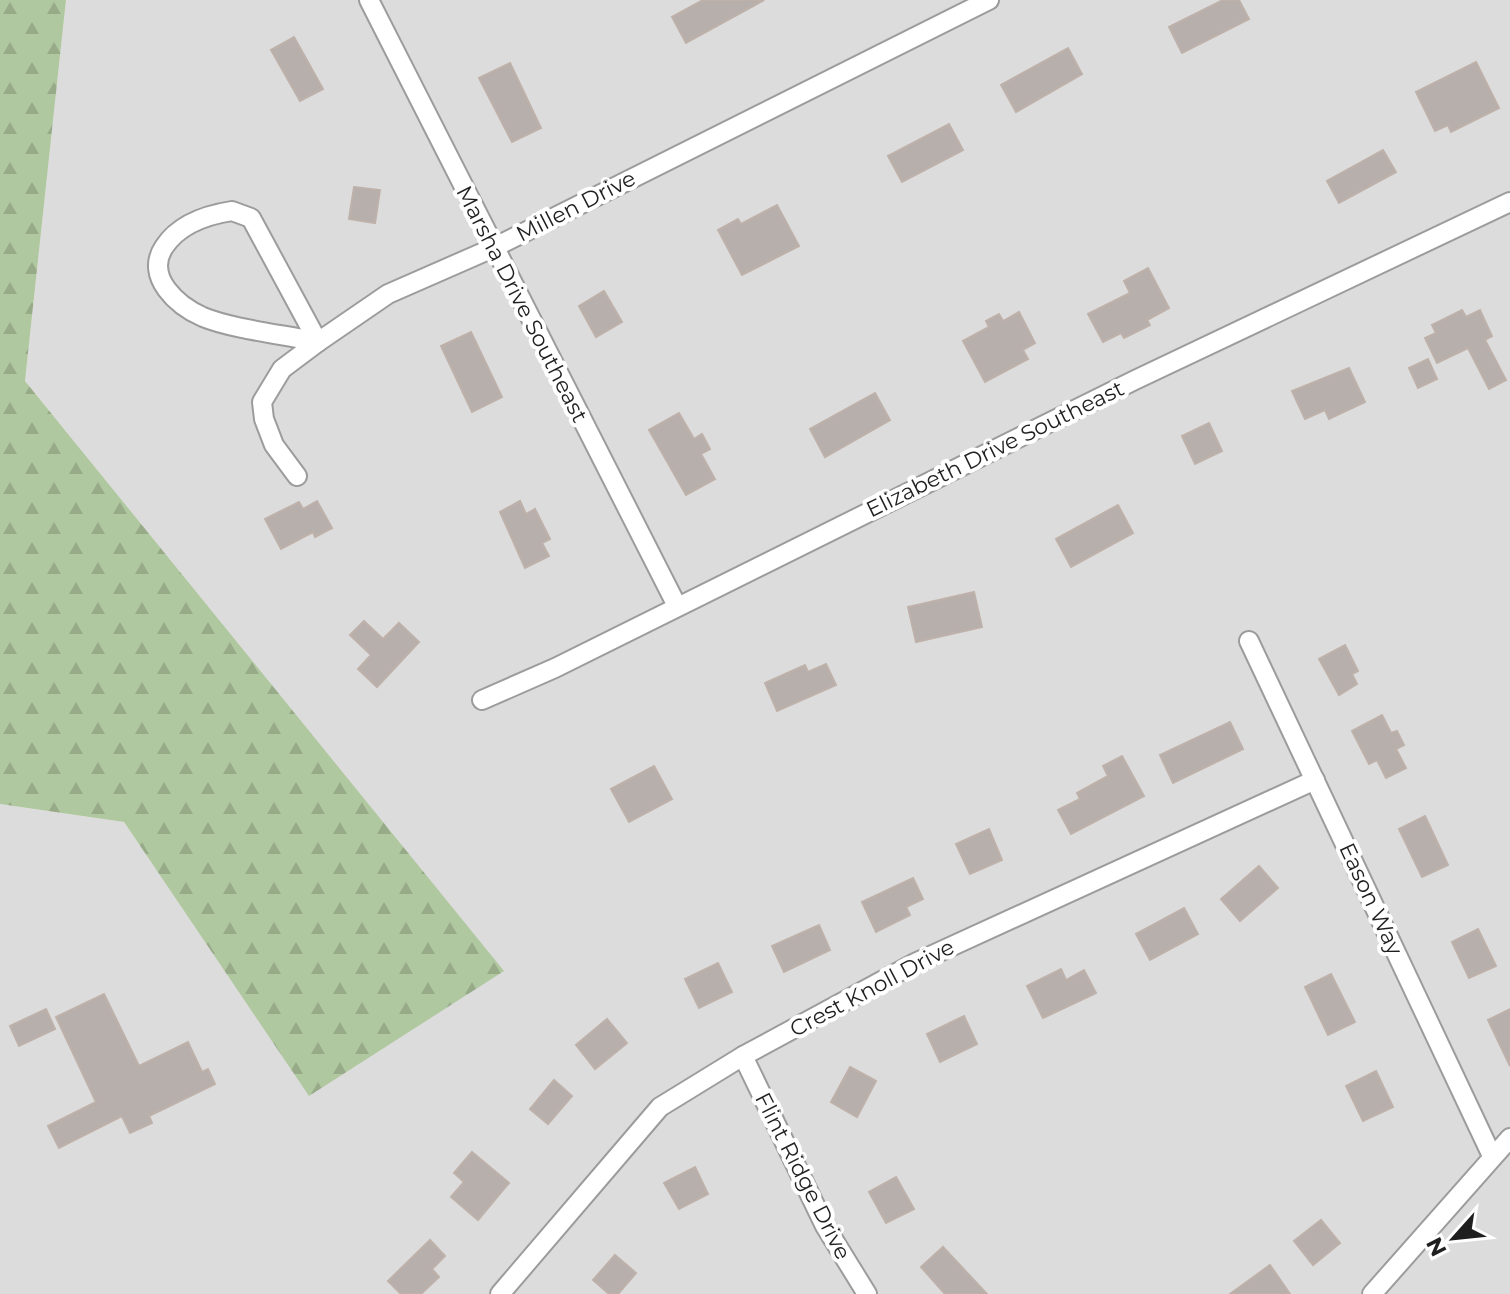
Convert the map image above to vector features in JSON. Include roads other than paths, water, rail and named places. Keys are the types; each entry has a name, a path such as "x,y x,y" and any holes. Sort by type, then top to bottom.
{"street":[{"name":"Marsha Drive Southeast","path":"369,0 677,606"},
{"name":"Millen Drive","path":"297,476 274,445 264,419 262,402 282,369 318,342 388,294 493,248 989,0"},
{"name":"Elizabeth Drive Southeast","path":"482,700 555,668 1135,380 1510,202"},
{"path":"232,211 251,218 318,342 204,317 169,295 159,274 159,254 171,237 211,214 232,211"},
{"name":"Eason Way","path":"1249,641 1492,1156"},
{"name":"Crest Knoll Drive","path":"500,1294 660,1107 743,1056 915,963 1315,780"},
{"name":"Flint Ridge Drive","path":"743,1056 825,1226 867,1294"},
{"path":"1372,1294 1510,1138"}]}
